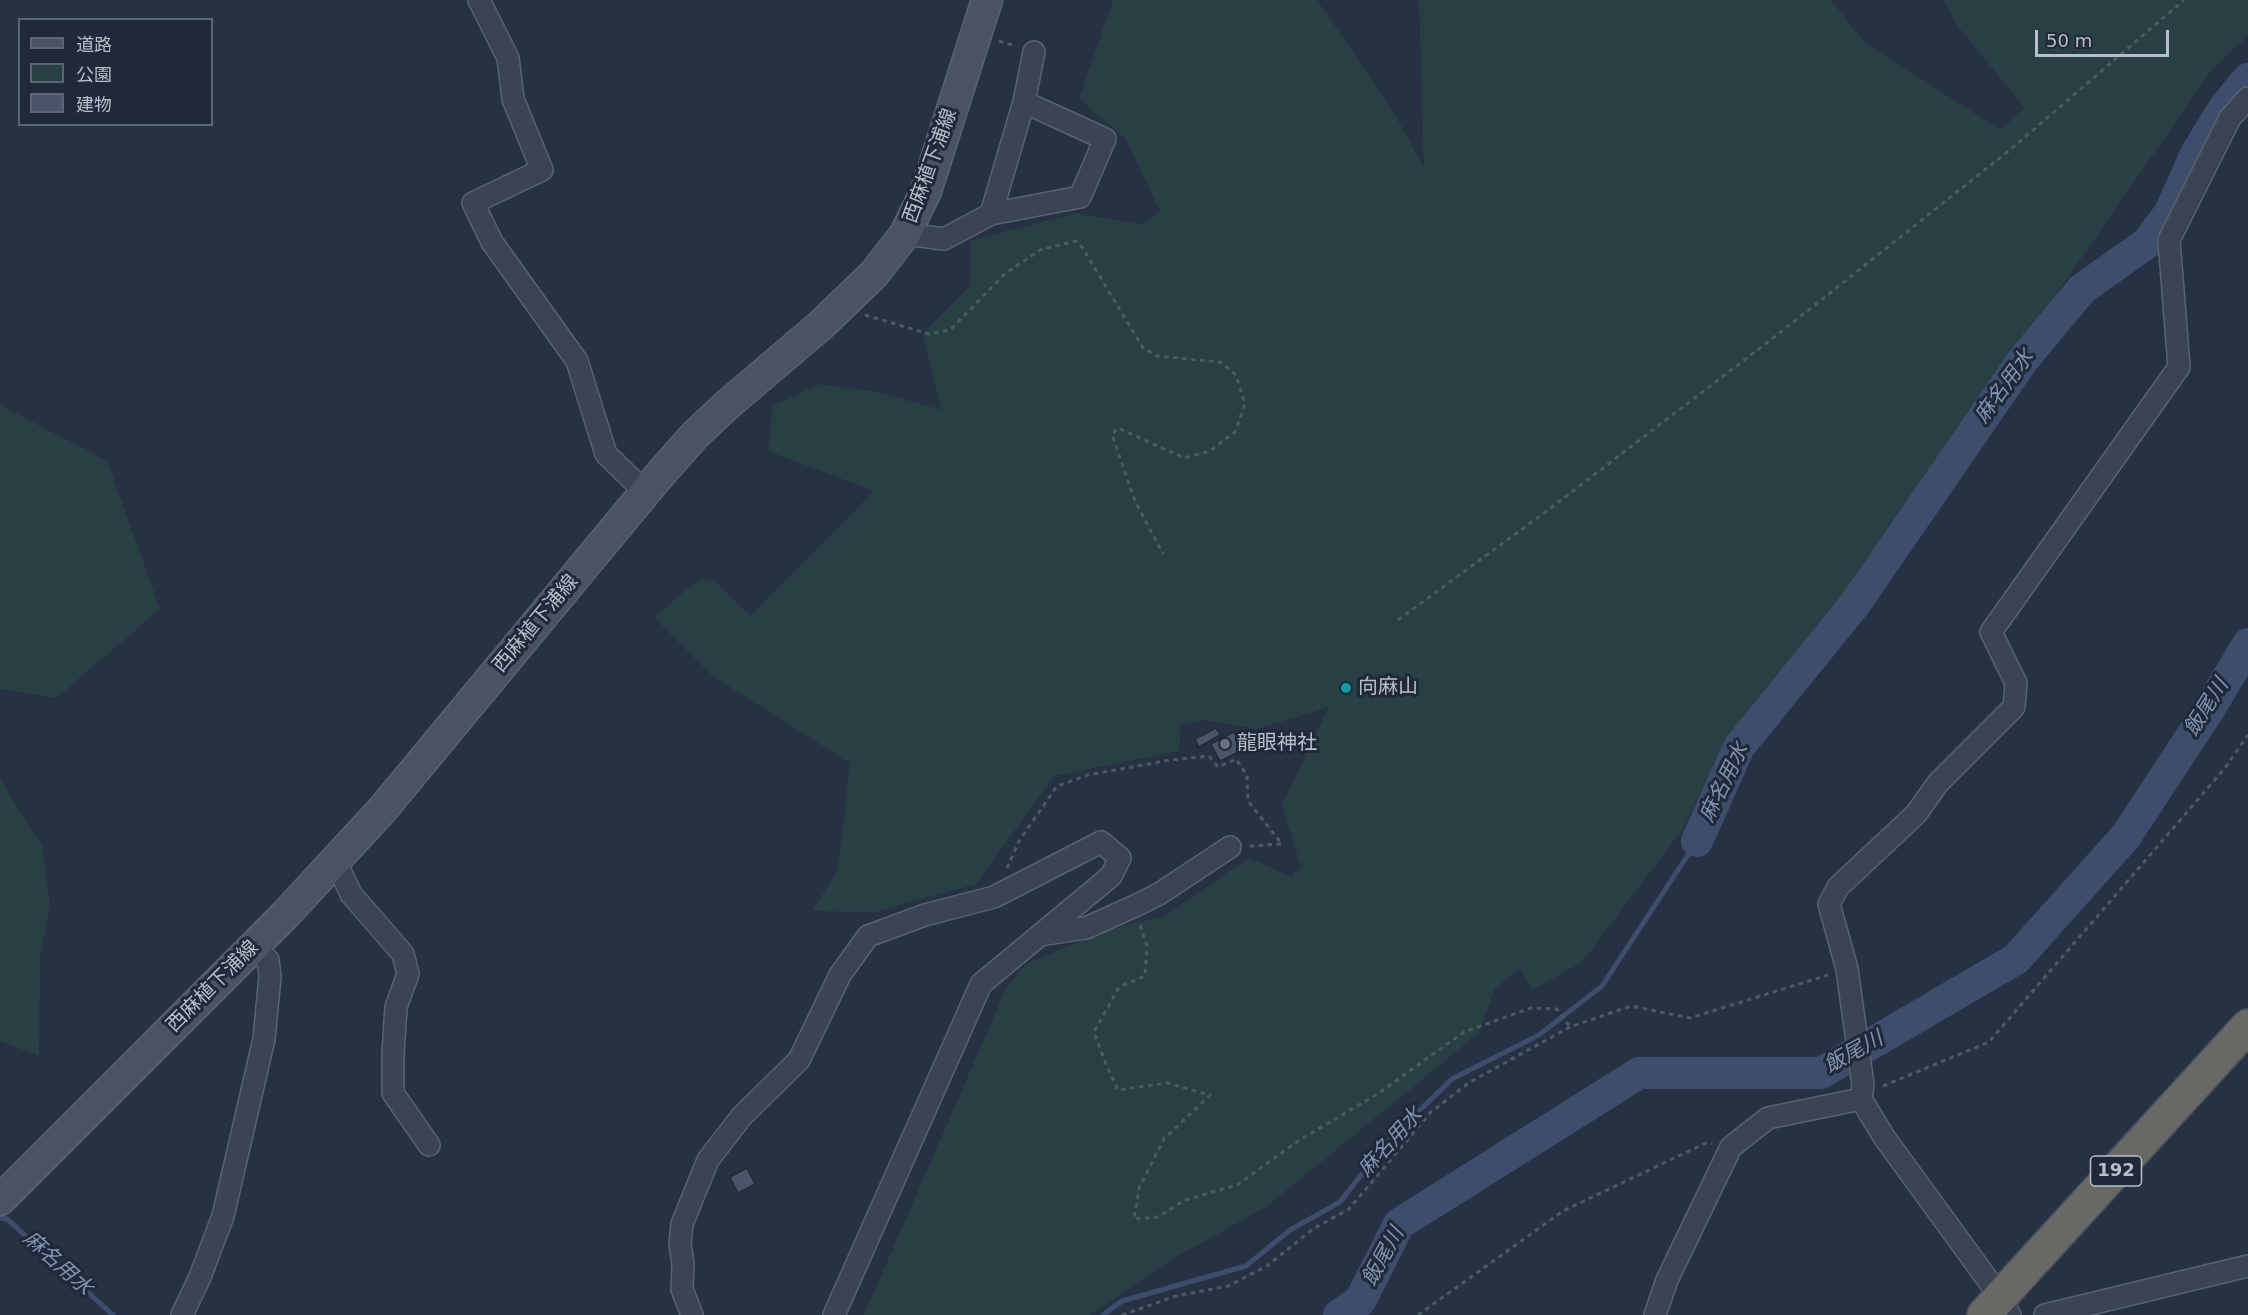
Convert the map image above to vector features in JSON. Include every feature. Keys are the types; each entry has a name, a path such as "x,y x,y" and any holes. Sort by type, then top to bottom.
{"highway":[{"name":"192","path":"1999,1309 2248,1026"}],"main road":[{"name":"西麻植下浦線","path":"0,1200 252,948 382,810 645,492 695,435 839,308 874,274 905,234 926,190 987,0"}],"street":[{"path":"479,0 508,58 513,99 542,170 473,203 492,242 577,361 606,454 645,492"},
{"path":"991,214 1024,102 1034,52"},
{"path":"1999,1309 1884,1137 1862,1092 1848,974 1829,904 1838,887 1916,814 1938,783 2014,707 2016,683 1991,632 2179,367 2169,240 2230,118 2248,98"},
{"path":"905,234 944,239 991,214 1080,197 1105,139 1024,102"},
{"path":"692,1315 682,1289 683,1264 680,1244 682,1224 691,1205 695,1187 708,1160 742,1116 799,1060 840,975 868,936 925,915 994,897 1101,842 1120,858 1111,876 981,984 834,1315"},
{"path":"1038,936 1086,928 1135,906 1159,894 1230,847"},
{"path":"335,860 351,894 403,954 408,974 396,1007 393,1093 429,1145"},
{"path":"182,1315 200,1277 223,1216 264,1039 270,976 268,960 252,948"},
{"path":"1655,1315 1667,1280 1731,1147 1768,1118 1862,1092"},
{"path":"2045,1315 2248,1266"}],"path":[{"path":"1398,620 1548,510 1777,335 2011,149 2184,0"},
{"path":"972,47 999,41 1034,52"},
{"path":"839,308 929,334 950,330 1006,273 1040,250 1076,241 1082,247 1143,348 1157,356 1220,362 1236,375 1245,404 1235,432 1210,451 1184,458 1118,428 1112,435 1135,501 1163,554"},
{"path":"1862,1092 1989,1042 2226,768 2248,735"},
{"path":"994,897 1019,841 1058,786 1088,775 1170,760 1209,756 1218,767 1236,759 1247,775 1248,801 1282,844 1230,847"},
{"path":"1135,906 1147,946 1145,976 1119,987 1094,1032 1107,1067 1118,1090 1167,1083 1210,1095 1164,1139 1139,1188 1134,1219 1158,1217 1185,1200 1237,1185 1298,1141 1379,1093 1464,1032 1531,1008 1557,1009 1570,1027"},
{"path":"1122,1315 1176,1296 1228,1286 1267,1266 1312,1229 1349,1209 1431,1112 1470,1083 1570,1027 1631,1006 1690,1018 1848,974"},
{"path":"1418,1315 1563,1211 1706,1143 1731,1147"}],"green space":[{"path":"1113,0 1317,0 1393,111 1424,168 1419,0 1831,0 1864,42 2000,130 2025,108 1960,29 1943,0 2248,0 2248,36 2213,68 1860,577 1722,750 1682,830 1582,962 1532,990 1520,968 1495,988 1479,1033 1266,1207 1172,1259 1090,1315 864,1315 1006,989 1026,964 1111,929 1165,916 1249,858 1291,877 1301,867 1282,805 1329,707 1256,729 1204,720 1181,725 1179,751 1054,776 976,884 875,912 812,911 838,870 850,763 713,676 654,617 701,578 714,581 751,616 874,491 768,451 773,406 820,384 883,393 941,410 923,334 970,285 970,241 1077,213 1142,225 1160,211 1125,138 1079,99"},
{"path":"0,405 107,461 160,609 56,698 0,689"},
{"path":"0,779 43,848 50,907 40,958 39,1056 0,1041"}],"building":[{"path":"1216,728 1220,735 1199,747 1195,739"},
{"path":"1234,732 1243,750 1220,761 1211,744"},
{"path":"747,1168 755,1184 738,1193 730,1177"}],"waterway":[{"name":"麻名用水","path":"1697,841 1739,747 1855,604 2023,360 2082,289 2147,243 2169,214 2197,152 2224,108 2248,79"},
{"name":"飯尾川","path":"1339,1315 1360,1301 1399,1224 1639,1073 1821,1073 2016,959 2126,836 2208,711 2248,644"},
{"name":"麻名用水","path":"1103,1315 1122,1301 1246,1266 1290,1230 1340,1202 1386,1143 1452,1079 1539,1035 1602,986 1697,841"},
{"name":"麻名用水","path":"0,1218 7,1219 113,1315"}],"place":[{"name":"向麻山","path":"1346,688"},
{"name":"龍眼神社","path":"1225,744"}]}
